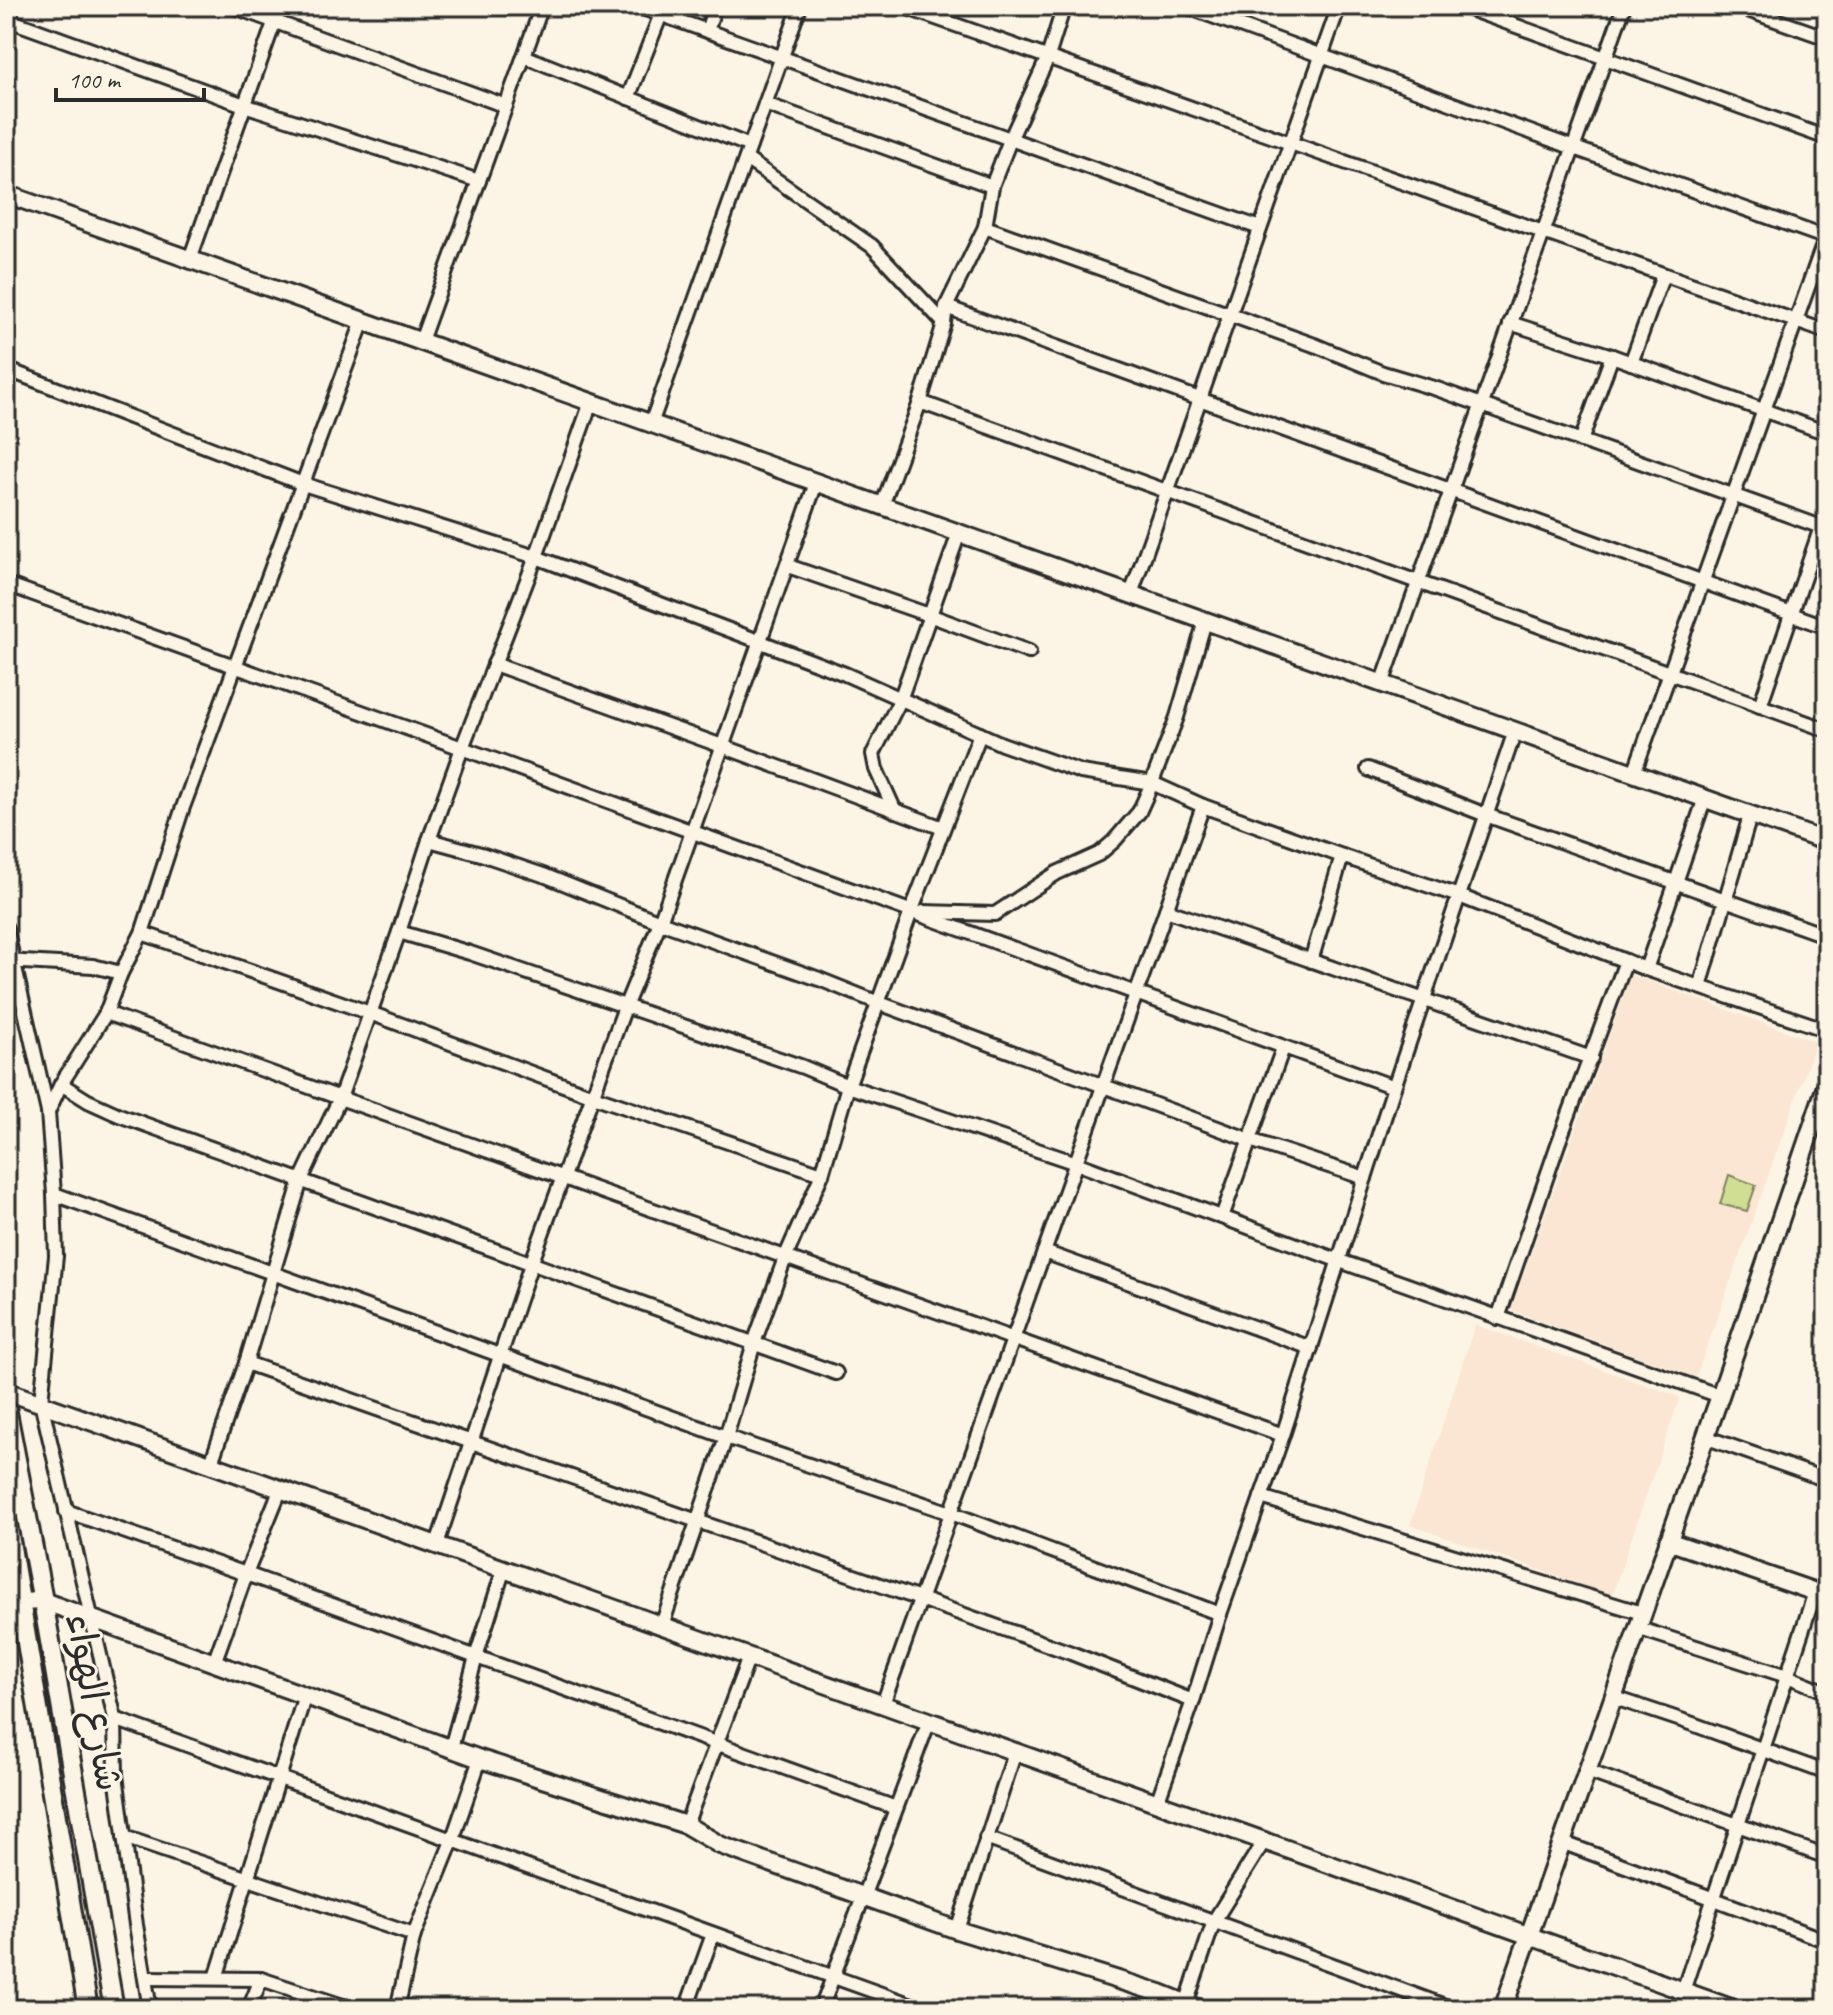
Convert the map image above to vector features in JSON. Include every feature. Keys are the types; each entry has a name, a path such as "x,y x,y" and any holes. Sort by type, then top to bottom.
{"main road":[{"name":"شارع الهواء","path":"6,1407 114,2009"},
{"name":"شارع الهواء","path":"6,1517 88,2009"}],"street":[{"path":"232,6 506,106"},
{"path":"190,259 280,6"},
{"path":"421,341 542,6"},
{"path":"637,6 1260,228"},
{"path":"707,31 715,6"},
{"path":"651,424 800,6"},
{"path":"902,6 1827,332"},
{"path":"882,506 920,402 946,307 985,227 992,186 1048,57 1064,6"},
{"path":"1185,6 1574,148 1827,236 1634,773"},
{"path":"1131,594 1339,6"},
{"path":"1461,6 1827,138"},
{"path":"1382,684 1624,6"},
{"path":"1736,6 1827,38"},
{"path":"628,98 661,14"},
{"path":"6,19 244,105 479,181"},
{"path":"524,56 628,98 748,153 872,246 944,323"},
{"path":"765,104 992,186"},
{"path":"6,194 1827,842"},
{"path":"985,227 1317,346 1383,373 1824,528 1760,706"},
{"path":"1631,363 1663,275"},
{"path":"946,307 1827,627"},
{"path":"48,1112 61,1084 106,1013 121,973 142,933 182,810 363,321"},
{"path":"1510,323 1827,433"},
{"path":"1581,441 1612,356"},
{"path":"6,369 303,484 536,557 845,674 1002,744 1081,772 1152,783 1203,806 1459,896 1646,969 1827,1030"},
{"path":"211,1463 246,1363 301,1180 340,1098 462,748 536,557 591,402"},
{"path":"920,402 1827,730"},
{"path":"437,1544 531,1264 625,1007 693,833 816,483"},
{"path":"895,811 876,769 873,754 900,700 959,533"},
{"path":"788,566 1029,652"},
{"path":"6,584 1394,1087"},
{"path":"911,912 995,914 1057,873 1099,854 1114,841 1139,812 1152,783 1177,717 1205,621"},
{"path":"494,664 943,828"},
{"path":"1157,1803 1283,1435 1394,1087 1515,731"},
{"path":"662,1625 726,1437 754,1343 785,1258 822,1174 848,1086 980,734"},
{"path":"1368,769 1486,815 1827,936"},
{"path":"1646,969 1705,798"},
{"path":"883,1704 1203,806"},
{"path":"1700,987 1750,816"},
{"path":"429,840 546,876 660,922 1103,1086 1365,1178"},
{"path":"1311,961 1342,856"},
{"path":"1166,910 1591,1058"},
{"path":"6,928 9,961 48,1112 56,1256 41,1402 115,1719 116,1775 150,2009"},
{"path":"399,932 470,953 803,1067 848,1086 1076,1163 1720,1396"},
{"path":"142,933 593,1096 822,1174"},
{"path":"9,961 93,966 121,973"},
{"path":"1498,1318 1626,961"},
{"path":"106,1013 1283,1435"},
{"path":"1222,1217 1283,1048"},
{"path":"1503,2009 1827,1083"},
{"path":"61,1084 119,1115 836,1373"},
{"path":"54,1194 726,1437 951,1513 1220,1614"},
{"path":"1044,1252 1311,1348"},
{"path":"246,1363 920,1599 1193,1701"},
{"path":"6,1391 1734,2009"},
{"path":"1705,1437 1827,1480"},
{"path":"214,1663 281,1488"},
{"path":"1261,1497 1640,1620 1827,1692"},
{"path":"66,1511 896,1808"},
{"path":"1668,1541 1823,1590 1787,1676 1683,1991"},
{"path":"451,1748 504,1568"},
{"path":"20,1602 43,1601 480,1759 686,1825 720,1845 863,1897 1193,2006 1214,1921 1264,1841"},
{"path":"686,1825 749,1657"},
{"path":"216,1978 305,1695"},
{"path":"1612,1697 1827,1773"},
{"path":"115,1719 923,2009"},
{"path":"821,2009 929,1721"},
{"path":"957,1930 1015,1752"},
{"path":"397,2009 414,1935 452,1841 480,1759"},
{"path":"1587,1771 1827,1857"},
{"path":"124,1837 414,1935"},
{"path":"986,1838 1453,2009"},
{"path":"1561,1842 1827,1941"},
{"path":"686,2009 713,1934"},
{"path":"145,1978 261,1979 352,2009"},
{"path":"249,2009 261,1979"}],"shaded area":[{"path":"1631,975 1816,1042 1696,1377 1511,1310"},
{"path":"1475,1325 1680,1397 1612,1595 1410,1525"}],"green space":[{"path":"1729,1175 1756,1185 1747,1211 1720,1204"}]}
